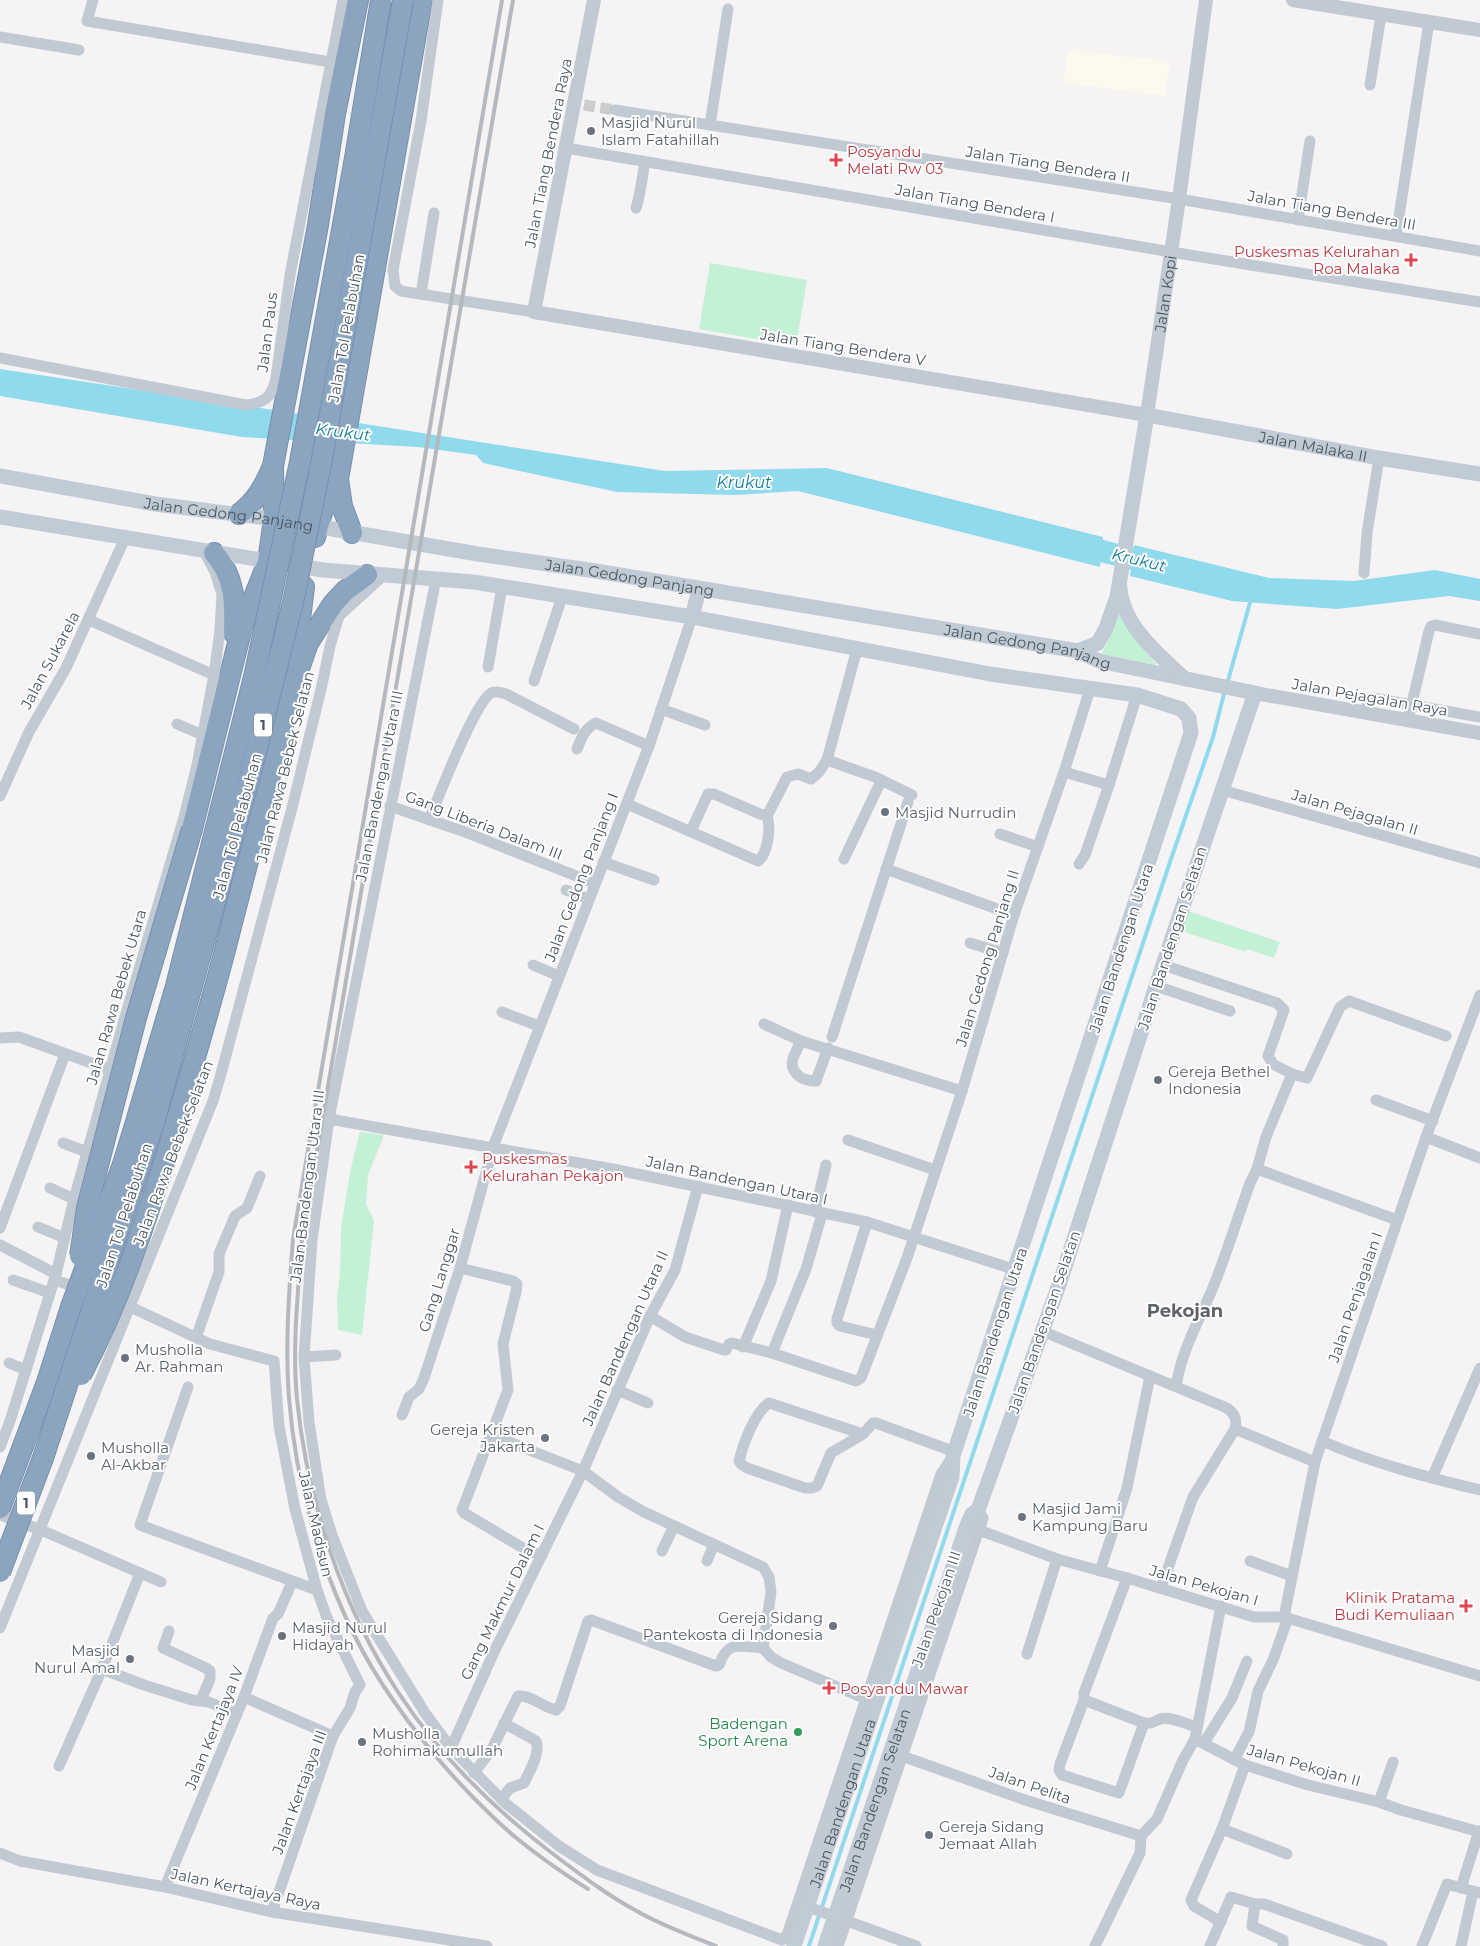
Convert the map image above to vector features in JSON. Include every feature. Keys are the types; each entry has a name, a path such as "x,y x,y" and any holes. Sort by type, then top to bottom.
{"highway":[{"path":"239,514 252,504 262,489 273,462 318,225 335,114 358,0"},
{"name":"Jalan Tol Pelabuhan","path":"0,1508 47,1382 71,1307 123,1164 170,1004 254,677 300,462 355,158 381,0"},
{"name":"Jalan Tol Pelabuhan","path":"0,1572 51,1433 154,1123 253,767 294,598 322,459 404,0"},
{"path":"352,533 342,506 339,475 422,0"},
{"path":"71,1307 92,1189 136,1018 192,830 242,627 268,562 274,519 273,462"},
{"path":"293,686 301,608 308,568 328,494 339,475"},
{"path":"209,552 225,567 234,590 232,662"},
{"path":"51,1433 90,1359 125,1276 147,1216 207,1020 293,686 308,643 333,604 345,590 376,575"}],"main road":[{"name":"Jalan Malaka II","path":"1146,414 1379,458 1480,474"},
{"name":"Jalan Kopi","path":"1078,652 1098,643 1106,628 1121,582 1146,414"},
{"name":"Jalan Gedong Panjang","path":"0,476 155,504 274,519 478,554 596,570 699,589 814,606 1078,652 1099,661 1255,693"},
{"name":"Jalan Gedong Panjang","path":"0,517 308,568 376,575 436,578 502,586 692,617 990,674 1137,695 1181,709 1188,718"},
{"name":"Jalan Kopi","path":"1121,582 1121,598 1136,628 1186,680"},
{"path":"692,617 699,589"},
{"name":"Jalan Bandengan Selatan","path":"824,1946 973,1529 972,1514 978,1510 1042,1331 1255,693"},
{"name":"Jalan Bandengan Utara","path":"794,1946 952,1477 954,1454 1191,733 1188,718"}],"street":[{"path":"93,0 87,21 330,62"},
{"name":"Jalan Paus","path":"0,358 246,405 258,404 267,398 274,389 290,275 343,0"},
{"path":"438,0 421,121 393,270 395,286 401,291 534,312"},
{"name":"Jalan Tiang Bendera Raya","path":"534,312 566,148 579,104 594,0"},
{"name":"Jalan Kopi","path":"1146,414 1172,252 1206,0"},
{"path":"1293,0 1480,30"},
{"path":"710,125 728,9"},
{"path":"1370,84 1381,15"},
{"path":"1396,236 1429,22"},
{"path":"0,37 79,50"},
{"name":"Jalan Tiang Bendera II","path":"616,110 1179,199"},
{"path":"1298,220 1310,141"},
{"name":"Jalan Tiang Bendera I","path":"566,148 1172,252 1480,302"},
{"path":"636,208 641,191 640,185 645,162"},
{"name":"Jalan Tiang Bendera III","path":"1179,199 1480,251"},
{"path":"421,294 434,212"},
{"name":"Jalan Tiang Bendera V","path":"534,312 1146,414"},
{"path":"1364,573 1367,533 1379,458"},
{"name":"Jalan Sukarela","path":"0,796 29,732 66,668 125,538"},
{"name":"Jalan Rawa Bebek Utara","path":"0,1447 5,1420 26,1370 55,1277 87,1152 184,817 203,734 220,630 222,594 209,552"},
{"name":"Jalan Rawa Bebek Selatan","path":"0,1628 213,1101 222,1074 293,804 330,646 340,616 376,575"},
{"name":"Jalan Bandengan Utara III","path":"436,578 329,1119 312,1240 304,1357 309,1422 321,1500 332,1535 362,1611 425,1713 451,1748 501,1799 559,1846 596,1870 777,1939 782,1940 787,1936 800,1904"},
{"path":"488,666 502,586"},
{"path":"534,680 562,597"},
{"name":"Jalan Gedong Panjang I","path":"493,1147 594,883 649,746 692,617"},
{"path":"89,620 214,676"},
{"path":"1408,720 1431,626 1435,625 1480,634"},
{"path":"627,804 759,861 764,853 769,834 770,823 768,816 787,777 798,774 811,779 819,772 827,760 857,649"},
{"name":"Jalan Gedong Panjang II","path":"772,1353 859,1381 906,1258 962,1091 1014,915 1064,772 1090,689"},
{"path":"429,820 476,712 492,692 506,694 574,729"},
{"name":"Jalan Pejagalan Raya","path":"1255,693 1480,733"},
{"path":"1079,864 1086,855 1137,695"},
{"path":"1364,712 1369,699 1373,698 1480,717"},
{"path":"661,709 705,725"},
{"path":"577,749 582,736 590,725 596,723 649,746"},
{"path":"176,724 203,734"},
{"path":"801,1041 791,1066 792,1070 803,1079 816,1081 866,936 910,798 875,777 827,760"},
{"path":"1064,772 1109,785"},
{"path":"844,858 881,781"},
{"name":"Jalan Pejagalan II","path":"1222,790 1480,863"},
{"path":"691,831 708,794 714,794 768,816"},
{"name":"Gang Liberia Dalam III","path":"390,806 594,883"},
{"path":"1000,834 1038,847"},
{"path":"603,862 654,880"},
{"path":"886,869 1014,915"},
{"path":"566,890 588,899"},
{"path":"970,943 1003,953"},
{"path":"533,965 559,976"},
{"path":"1163,965 1282,1006 1284,1010 1283,1015 1268,1056 1273,1064 1292,1074 1306,1078 1310,1074 1340,1007 1349,1001 1454,1039"},
{"path":"1156,986 1230,1011"},
{"name":"Jalan Penjagalan I","path":"1234,1760 1249,1732 1258,1691 1273,1660 1286,1617 1292,1576 1315,1462 1432,1121 1454,1039 1475,1025 1480,995"},
{"path":"502,1012 540,1026"},
{"path":"764,1024 801,1041 830,1042 962,1091"},
{"path":"0,1038 19,1037 110,1070"},
{"path":"0,1228 65,1054"},
{"path":"1176,1386 1185,1349 1213,1286 1250,1183 1257,1169 1266,1137 1292,1074"},
{"path":"1376,1100 1432,1121"},
{"name":"Jalan Bandengan Utara I","path":"329,1119 493,1147 698,1186 867,1222 1016,1270"},
{"path":"1426,1137 1480,1158"},
{"path":"848,1140 935,1170"},
{"path":"62,1143 87,1152"},
{"name":"Gang Langgar","path":"402,1415 409,1397 421,1385 460,1268 493,1147"},
{"path":"650,1316 685,1337 724,1350 731,1343 772,1353 806,1269 819,1213 826,1165"},
{"path":"1257,1169 1398,1220"},
{"path":"0,1244 55,1277 129,1305 196,1338 219,1272 219,1254 234,1216 247,1208 260,1176"},
{"name":"Jalan Bandengan Utara II","path":"583,1471 650,1316 675,1270 698,1186"},
{"path":"50,1188 74,1199"},
{"path":"743,1347 771,1281 788,1205"},
{"path":"867,1222 837,1323 840,1326 878,1334"},
{"path":"38,1227 65,1238"},
{"path":"460,1268 513,1281 516,1284 516,1292 503,1344 508,1390 462,1510 528,1551 542,1555"},
{"path":"13,1280 50,1293"},
{"path":"1042,1331 1227,1408 1234,1414 1235,1429 1193,1497 1162,1588"},
{"name":"Jalan Madisun","path":"196,1338 210,1344 274,1361 279,1426 295,1508 317,1590 327,1618 360,1685"},
{"path":"304,1357 336,1355"},
{"path":"9,1363 26,1370"},
{"path":"1432,1478 1480,1368"},
{"path":"1100,1571 1127,1488 1150,1376"},
{"path":"188,1387 140,1525 317,1590"},
{"path":"617,1390 648,1403"},
{"path":"863,1434 769,1403 761,1409 757,1416 739,1460 746,1468 805,1488 812,1488 817,1486 831,1453 863,1434 876,1423 954,1454 941,1474 800,1904 916,1946"},
{"path":"1235,1429 1315,1462"},
{"path":"491,1435 583,1471 618,1497 674,1526 762,1566 769,1577 771,1592 763,1648"},
{"path":"1322,1441 1346,1452 1432,1478 1480,1490"},
{"name":"Gang Makmur Dalam I","path":"451,1748 494,1652 583,1471"},
{"path":"0,1515 41,1530 161,1582"},
{"path":"662,1551 674,1526"},
{"name":"Jalan Pekojan I","path":"973,1529 1057,1559 1162,1588 1254,1617 1286,1617 1480,1676"},
{"name":"Jalan Pekojan III","path":"838,1946 843,1919 902,1756 973,1529"},
{"path":"708,1561 714,1544"},
{"path":"1028,1654 1057,1559"},
{"path":"1250,1562 1292,1576"},
{"path":"59,1766 102,1668 140,1573"},
{"path":"1126,1578 1060,1764 1061,1773 1119,1793 1144,1723"},
{"name":"Jalan Kertajaya IV","path":"165,1887 244,1697 273,1618 278,1614 292,1582"},
{"path":"1199,1741 1196,1727 1221,1606"},
{"path":"474,1773 492,1748 518,1696 526,1696 550,1709 556,1710 560,1706 587,1623 591,1620 716,1666 719,1665 724,1651 730,1647 763,1648 771,1657 866,1700"},
{"path":"169,1632 163,1648 210,1671 210,1679 201,1700"},
{"path":"1095,1946 1140,1853 1144,1834 1157,1820 1183,1760 1232,1698 1247,1661"},
{"path":"102,1668 144,1685 192,1700 201,1700 236,1714"},
{"name":"Jalan Kertajaya III","path":"272,1912 334,1736 350,1708 355,1692 360,1685"},
{"path":"244,1697 334,1736"},
{"path":"1084,1700 1144,1723 1154,1724 1160,1719 1170,1719 1196,1727"},
{"path":"501,1799 510,1788 524,1783 538,1745 536,1740 504,1723"},
{"name":"Jalan Pekojan II","path":"1199,1741 1245,1765 1308,1785 1379,1802 1401,1810 1479,1831"},
{"name":"Jalan Pelita","path":"902,1756 1025,1800 1144,1834"},
{"path":"1379,1802 1393,1762"},
{"path":"1221,1922 1194,1906 1191,1900 1222,1829 1245,1765"},
{"path":"1222,1829 1286,1854"},
{"path":"1461,1888 1479,1831"},
{"name":"Jalan Kertajaya Raya","path":"0,1854 20,1862 165,1887 272,1912 487,1946"},
{"path":"1422,1946 1446,1884 1477,1892 1461,1946"},
{"path":"1210,1946 1230,1897 1255,1904 1264,1904 1382,1946"},
{"path":"1255,1904 1252,1926 1283,1940 1283,1946"}],"shaded area":[{"path":"1068,50 1170,61 1165,96 1063,83"}],"green space":[{"path":"710,263 807,280 796,346 699,329"},
{"path":"1119,606 1135,639 1157,665 1101,654 1107,644"},
{"path":"1188,911 1280,942 1274,958 1247,949 1246,952 1181,931"},
{"path":"360,1132 384,1135 368,1175 366,1204 374,1221 362,1335 338,1330 337,1298 340,1273 341,1229 350,1172"}],"water":[{"path":"0,369 665,471 827,468 1103,537 1100,567 798,491 735,495 617,492 483,463 476,455 418,447 242,437 0,396"},
{"path":"1134,545 1269,578 1354,581 1435,570 1480,579 1480,601 1449,596 1337,609 1232,601 1130,576"}],"waterway":[{"name":"Krukut","path":"1073,544 1146,562"},
{"path":"1227,684 1251,599"},
{"path":"809,1946 1213,737 1225,690"}],"tunnel":[{"path":"584,105 615,110"}],"railway":[{"path":"502,0 293,1239 287,1358 293,1437 300,1477 310,1516 336,1594 372,1667 416,1731 440,1762 467,1791 527,1847 588,1889"},
{"path":"513,0 302,1239 295,1339 297,1399 309,1476 319,1515 345,1591 361,1627 380,1662 417,1719 453,1764 473,1785 516,1824 561,1860 625,1905 675,1930 716,1946"}],"place":[{"name":"Masjid Nurul Islam Fatahillah","path":"591,131"},
{"name":"Posyandu Melati Rw 03","path":"836,160"},
{"name":"Puskesmas Kelurahan Roa Malaka","path":"1411,260"},
{"name":"Masjid Nurrudin","path":"885,812"},
{"name":"Gereja Bethel Indonesia","path":"1158,1080"},
{"name":"Puskesmas Kelurahan Pekajon","path":"471,1167"},
{"name":"Musholla Ar. Rahman","path":"125,1358"},
{"name":"Gereja Kristen Jakarta","path":"545,1438"},
{"name":"Musholla Al-Akbar","path":"91,1456"},
{"name":"Masjid Jami Kampung Baru","path":"1022,1517"},
{"name":"Klinik Pratama Budi Kemuliaan","path":"1466,1606"},
{"name":"Gereja Sidang Pantekosta di Indonesia","path":"833,1626"},
{"name":"Masjid Nurul Hidayah","path":"282,1636"},
{"name":"Masjid Nurul Amal","path":"130,1659"},
{"name":"Posyandu Mawar","path":"829,1688"},
{"name":"Badengan Sport Arena","path":"798,1732"},
{"name":"Musholla Rohimakumullah","path":"362,1742"},
{"name":"Gereja Sidang Jemaat Allah","path":"929,1835"}],"district":[{"name":"Pekojan","path":"1185,1311"}]}
